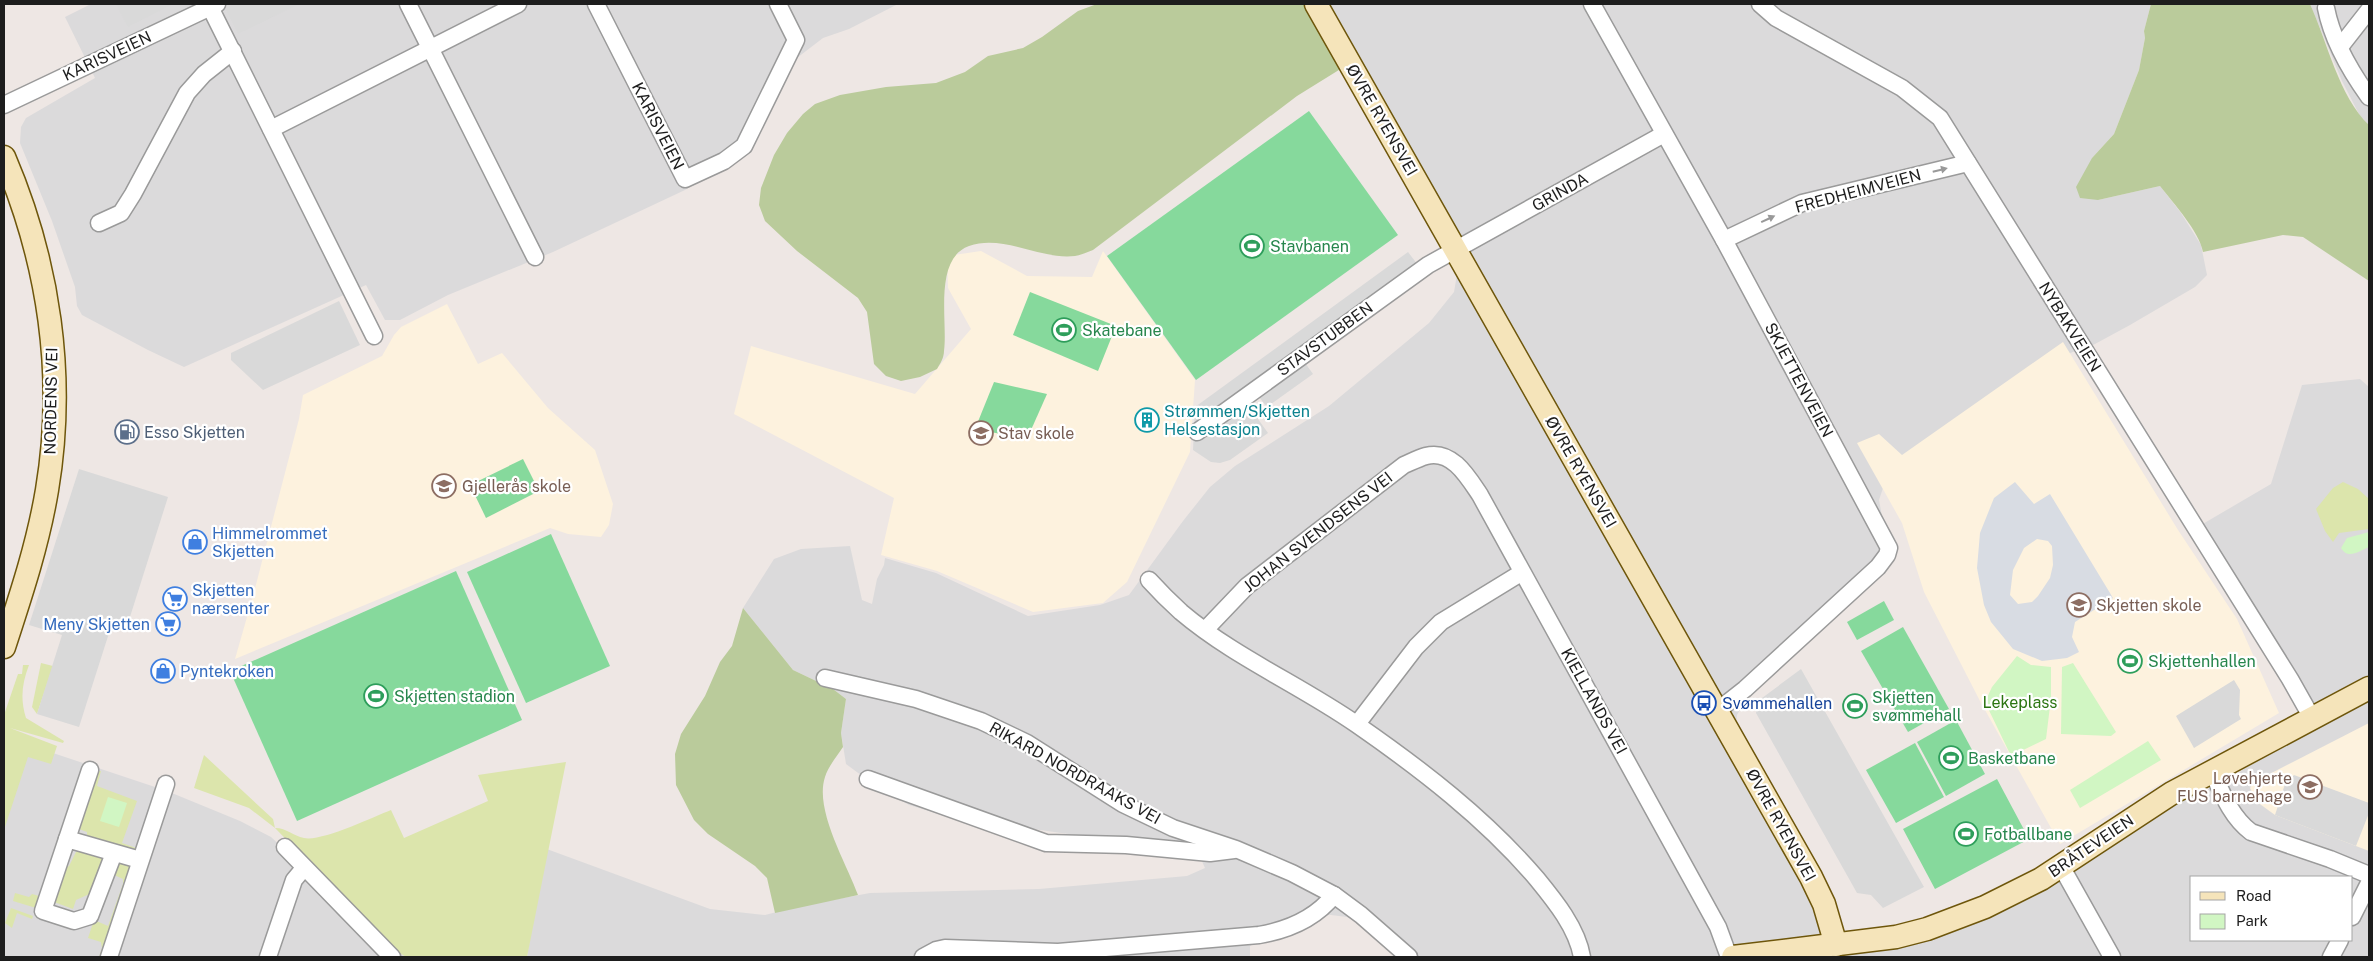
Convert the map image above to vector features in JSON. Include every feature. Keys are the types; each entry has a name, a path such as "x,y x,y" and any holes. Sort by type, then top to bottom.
{"street":[{"path":"408,4 535,257"},
{"path":"271,128 518,4"},
{"name":"KARISVEIEN","path":"596,4 685,179 724,161 744,146 796,40 778,4"},
{"name":"ØVRE RYENSVEI","path":"1316,4 1822,897 1836,945"},
{"name":"SKJETTENVEIEN","path":"1592,4 1724,240 1889,548 1884,560 1878,567 1745,689 1717,711"},
{"name":"NYBAKVEIEN","path":"1760,4 1776,18 1808,37 1902,88 1940,118 2290,679 2312,718"},
{"name":"KARISVEIEN","path":"4,105 214,6 233,51 374,336"},
{"path":"2326,8 2328,19 2340,46 2369,97"},
{"path":"2340,46 2369,10"},
{"path":"99,223 121,213 134,194 187,93 204,74 233,51"},
{"name":"GRINDA","path":"1455,250 1664,134"},
{"name":"NORDENS VEI","path":"4,157 24,206 39,260 50,324 55,387 53,439 47,490 32,558 8,616 4,647"},
{"name":"FREDHEIMVEIEN","path":"1724,240 1802,203 1968,163"},
{"name":"STAVSTUBBEN","path":"1197,432 1428,264 1455,250"},
{"name":"JOHAN SVENDSENS VEI","path":"1205,630 1247,586 1404,466 1427,455 1442,456"},
{"name":"KIELLANDS VEI","path":"1442,456 1463,469 1480,495 1522,573 1581,675 1718,927 1729,957"},
{"path":"1357,724 1416,647 1441,622 1522,573"},
{"path":"1149,580 1181,612 1205,630 1357,724 1442,788 1480,820 1521,860 1558,907 1575,937 1582,957"},
{"name":"RIKARD NORDRAAKS VEI","path":"825,678 916,699 981,721 1027,743 1123,804 1173,828 1236,850 1292,873 1334,895 1361,915 1409,957"},
{"name":"BRÅTEVEIEN","path":"1734,957 1896,937 1928,929 2004,898 2061,866 2153,804 2369,688"},
{"path":"90,770 43,911 74,921 90,916 114,852"},
{"path":"2212,771 2232,813 2242,826 2251,832 2369,874"},
{"name":"RIKARD NORDRAAKS VEI","path":"868,779 1046,843 1126,845 1210,853 1236,850"},
{"path":"109,957 166,784"},
{"path":"67,839 140,860"},
{"path":"285,847 392,957"},
{"path":"2061,866 2112,957"},
{"path":"268,957 294,880 304,868"},
{"path":"2353,915 2369,883"},
{"path":"923,957 936,950 945,948 1058,952 1258,935 1278,931 1310,918 1319,912 1334,895"},
{"path":"2331,957 2339,941"}],"shaded area":[{"path":"91,4 898,4 849,29 823,38 793,61 748,143 715,170 685,190 553,252 448,295 400,320 385,320 366,285 184,367 82,315 77,306 75,287 52,221 20,143 21,127 26,118 95,78 65,17"},
{"path":"116,4 173,4 128,27"},
{"path":"234,4 299,4 238,34 225,8"},
{"path":"1324,4 2151,4 2144,31 2145,38 2139,70 2114,134 2092,158 2098,200 2160,186 2181,213 2201,245 2207,275 2195,287 2130,325 2095,344 2059,357 1884,485 1879,500 1891,565 1757,680 1737,715 1736,727 1842,939 1933,925 2186,793 2214,788 2316,724 2201,525 2271,484 2302,385 2360,379 2369,387 2369,957 1408,957 1390,940 1347,917 1323,914 1283,928 1250,946 1250,957 527,957 544,848 710,909 765,915 800,906 870,893 1039,889 1187,876 1205,868 1201,859 1089,837 949,817 909,805 869,781 846,764 841,733 846,699 833,689 793,670 743,608 774,559 801,549 850,546 862,600 872,604 877,579 884,565 885,558 936,573 1028,616 1100,605 1129,595 1210,487 1235,466 1329,406 1429,323 1454,292 1459,263"},
{"path":"2310,4 2369,4 2369,125 2360,116 2342,81"},
{"name":"Stav skole","path":"981,251 1027,276 1092,277 1103,251 1195,380 1190,452 1127,582 1103,603 1033,612 937,571 881,555 894,498 734,414 751,346 915,394 971,329 948,288 947,256"},
{"path":"1408,252 1418,265 1298,353 1313,374 1267,407 1259,397 1248,405 1268,433 1230,460 1220,463 1211,462 1193,450 1195,407"},
{"path":"339,301 360,345 263,390 231,360 231,353"},
{"name":"Gjellerås skole","path":"447,304 478,364 502,353 548,408 595,450 613,504 609,525 601,537 568,534 550,528 235,659 299,419 303,395 382,356 401,327"},
{"name":"Skjetten skole","path":"2063,342 2178,530 2237,619 2279,713 2060,844 1980,701 1924,592 1902,523 1857,443 1879,434 1902,455"},
{"path":"79,469 168,497 129,620 110,630 79,727 37,714 62,635 29,625"},
{"path":"2015,482 2034,504 2050,494 2113,598 2075,622 2072,637 2079,652 2067,658 2042,661 2013,649 1991,622 1984,605 1977,568 1980,533 1994,498","holes":["2037,539 2048,541 2052,546 2053,565 2050,578 2032,602 2018,604 2010,595 2013,570 2024,548"]},
{"path":"1801,669 1924,887 1883,908 1871,895 1857,893 1756,713 1758,701"},
{"path":"2234,680 2240,690 2239,715 2241,719 2194,748 2176,716"},
{"name":"Løvehjerte FUS barnehage","path":"2369,723 2369,851 2275,815 2257,802 2250,788 2254,782"},
{"path":"4,734 50,752 167,791 240,821 271,837 297,861 320,897 326,899 381,941 406,957 4,957"},
{"path":"2294,775 2369,803 2369,813 2356,846 2275,815 2285,784"}],"green space":[{"path":"1097,4 1324,4 1355,60 1297,96 1093,250 1075,256 1062,256 1008,245 982,243 969,246 958,253 950,264 946,277 944,292 944,354 937,369 920,377 901,381 886,376 874,364 867,312 858,298 797,251 765,221 759,205 761,188 774,155 787,133 803,114 815,104 840,95 886,87 936,83 965,72 988,56 1023,48 1078,11"},
{"path":"2151,4 2310,4 2342,84 2359,113 2369,125 2369,281 2303,237 2283,235 2203,252 2201,244 2191,226 2160,186 2098,200 2080,198 2076,187 2092,158 2114,134 2139,70 2145,38 2144,31"},
{"name":"Stavbanen","path":"1309,111 1398,235 1196,380 1107,256"},
{"name":"Skatebane","path":"1030,292 1116,326 1098,371 1013,335"},
{"path":"994,382 1047,394 1027,439 975,429"},
{"path":"523,459 539,491 486,518 470,485"},
{"path":"2343,482 2358,489 2369,499 2369,529 2339,533 2333,542 2325,531 2316,509 2333,488"},
{"path":"2369,532 2369,547 2350,554 2344,552 2341,548 2347,538"},
{"path":"551,534 610,666 526,703 467,572"},
{"name":"Skjetten stadion","path":"456,571 522,720 297,821 230,671"},
{"path":"1884,601 1894,620 1857,640 1847,622"},
{"path":"743,608 793,670 833,689 846,699 841,733 843,747 826,773 823,790 824,805 833,837 858,895 775,913 767,878 755,866 708,834 694,820 676,785 675,754 681,734 705,696 720,662 732,646"},
{"path":"1903,627 1949,709 1908,732 1861,651"},
{"name":"Lekeplass","path":"2017,656 2031,665 2051,667 2051,698 2046,739 2011,756 1985,702 1992,687"},
{"path":"41,663 53,666 37,714 32,707"},
{"name":"Lekeplass","path":"2073,663 2116,732 2111,736 2061,734 2062,667"},
{"path":"23,665 29,665 23,691 26,718 64,741 63,743 10,728 57,746 51,764 28,757 4,830 4,715 18,674 22,674"},
{"name":"Basketbane","path":"1956,720 1985,774 1946,796 1917,742"},
{"path":"2148,741 2161,760 2080,808 2070,790"},
{"path":"1915,743 1944,797 1896,823 1866,770"},
{"path":"204,755 273,819 275,828 249,808 194,788"},
{"path":"566,762 527,957 406,957 392,948 275,828 283,829 300,837 312,838 334,833 391,810 404,838 488,801 478,775"},
{"path":"98,771 101,771 97,786 137,801 122,843 139,849 132,850 87,837 87,832 79,829"},
{"name":"Fotballbane","path":"1997,779 2029,839 1935,889 1903,829"},
{"path":"108,797 127,803 119,827 100,821"},
{"path":"85,848 107,855 96,891 76,900 73,909 54,902 65,868 69,866 76,852"},
{"path":"118,861 131,864 103,957 99,957 102,948 101,942 88,938 94,920 108,926 123,884 123,879 112,874"},
{"path":"15,893 29,897 32,894 39,896 36,908 13,901"},
{"path":"11,908 33,916 32,919 17,913 12,928 5,923"}],"place":[{"name":"Stavbanen","path":"1252,246"},
{"name":"Skatebane","path":"1064,330"},
{"name":"Strømmen/Skjetten Helsestasjon","path":"1147,420"},
{"name":"Esso Skjetten","path":"127,432"},
{"name":"Stav skole","path":"981,433"},
{"name":"Gjellerås skole","path":"444,486"},
{"name":"Himmelrommet Skjetten","path":"195,542"},
{"name":"Skjetten nærsenter","path":"175,599"},
{"name":"Skjetten skole","path":"2079,605"},
{"name":"Meny Skjetten","path":"168,624"},
{"name":"Skjettenhallen","path":"2130,661"},
{"name":"Pyntekroken","path":"163,671"},
{"name":"Skjetten stadion","path":"376,696"},
{"name":"Svømmehallen","path":"1704,703"},
{"name":"Skjetten svømmehall","path":"1855,706"},
{"name":"Basketbane","path":"1951,758"},
{"name":"Løvehjerte FUS barnehage","path":"2310,787"},
{"name":"Fotballbane","path":"1966,834"}]}
